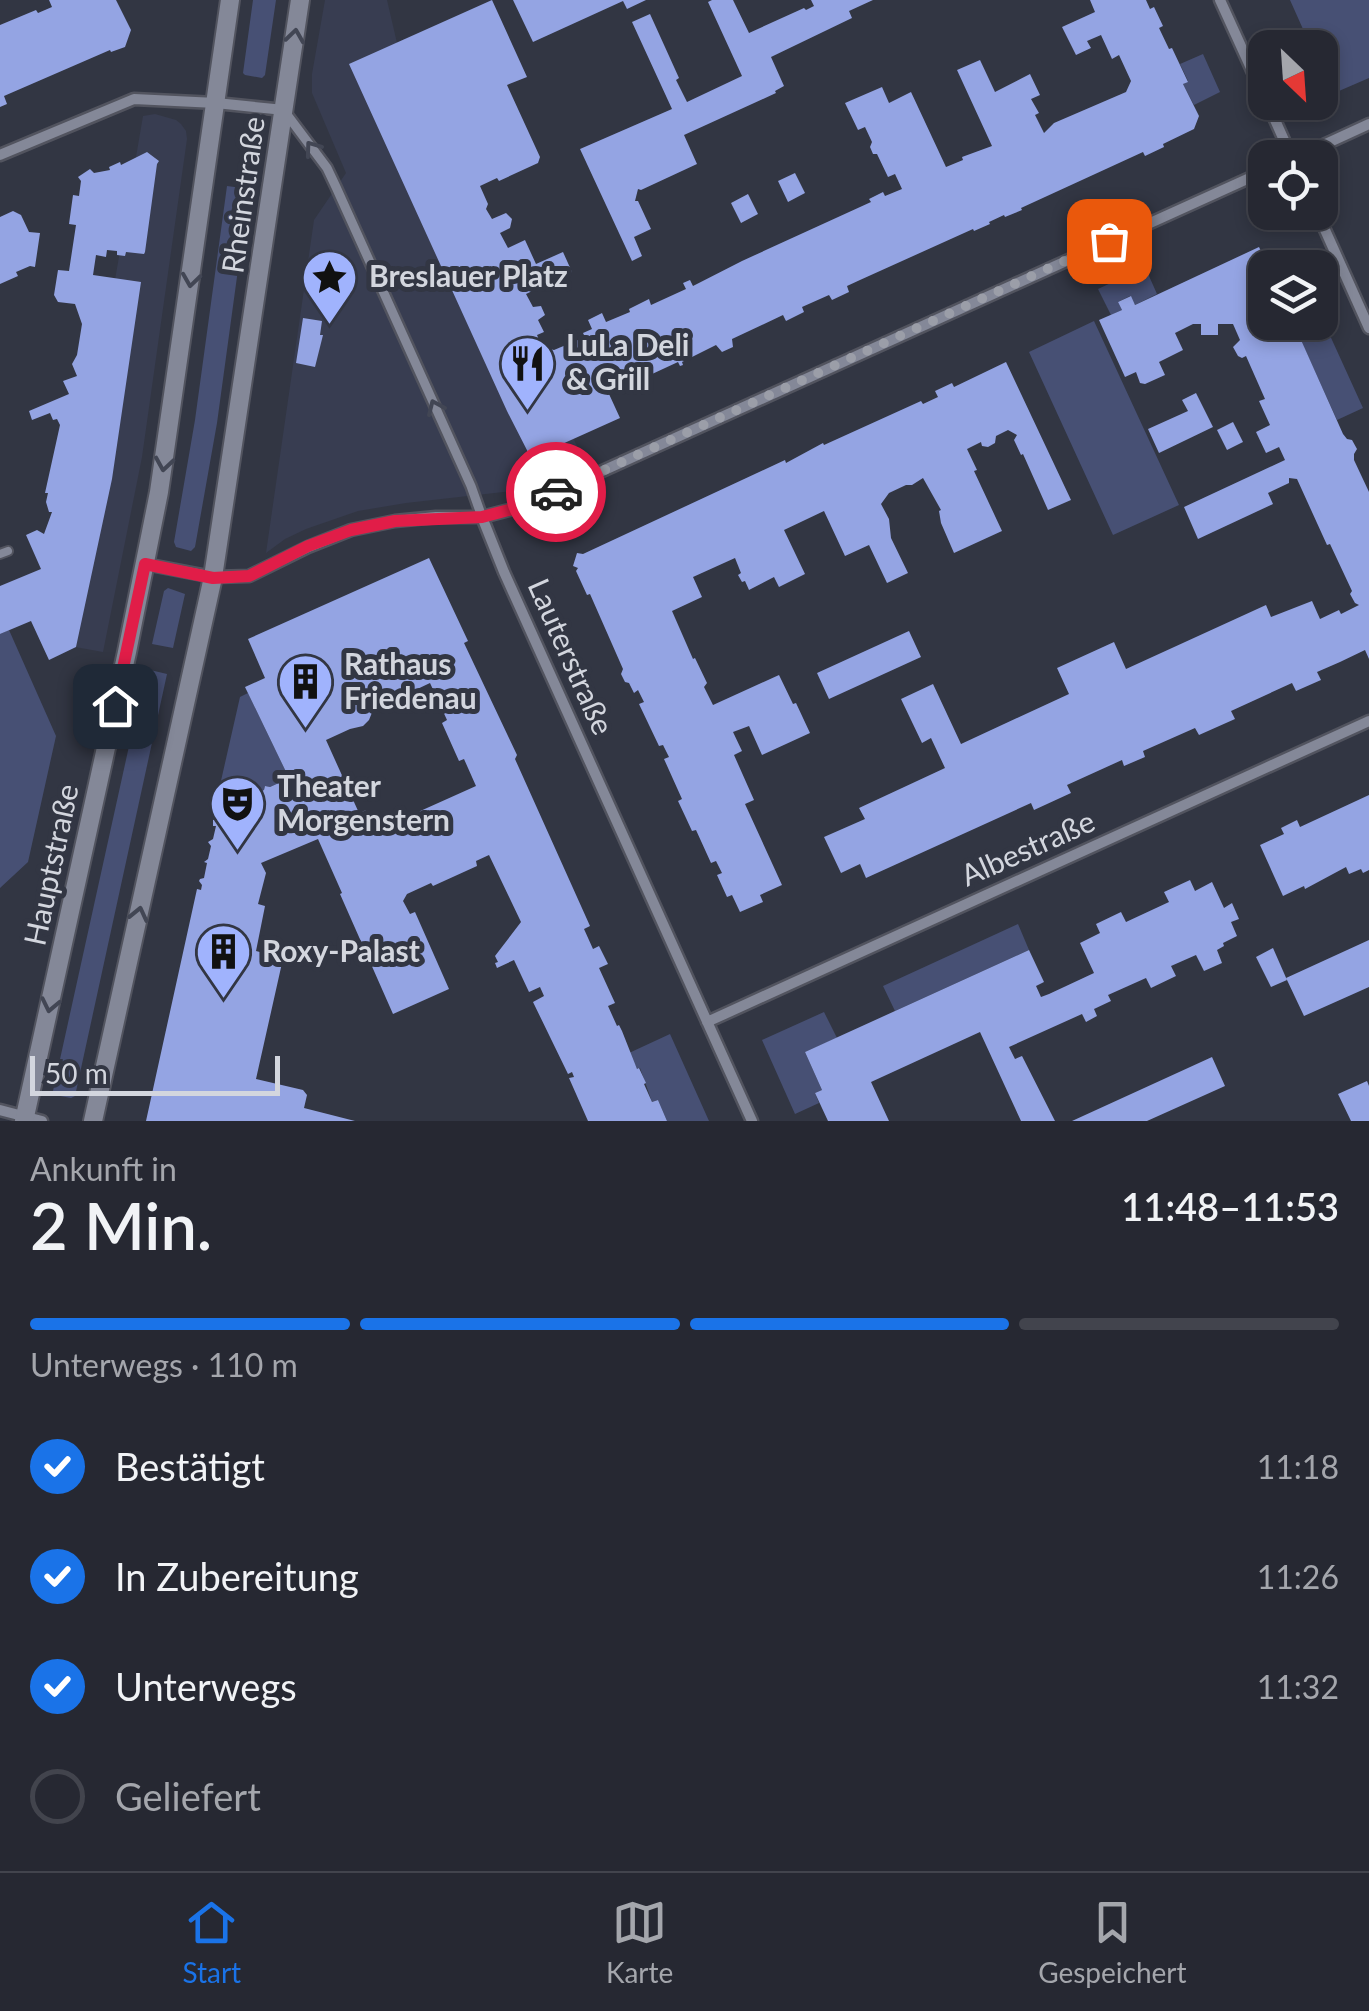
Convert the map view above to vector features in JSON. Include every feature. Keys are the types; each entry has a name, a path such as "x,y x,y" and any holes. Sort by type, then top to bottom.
{"street":[{"name":"Rheinstraße","path":"176,384 230,0"},
{"name":"Rheinstraße","path":"213,578 300,0"},
{"path":"1220,0 1248,61"},
{"path":"0,155 134,99 284,110"},
{"name":"Lauterstraße","path":"284,110 327,168 336,187 471,486 512,590 752,1121"},
{"path":"1333,140 1369,124"},
{"path":"145,564 213,578 249,576 308,546 351,530 395,521 482,517 535,501 1248,179"},
{"path":"1325,230 1369,328"},
{"name":"Hauptstraße","path":"30,1120 145,564 176,384"},
{"path":"93,1121 213,578"},
{"name":"Albestraße","path":"707,1022 1369,722"},
{"path":"0,1110 30,1120"}],"shaded area":[{"path":"253,0 276,0 262,78 243,73"},
{"path":"325,0 387,0 397,43 499,280 584,461 512,491 358,511 306,529 266,553 314,220 346,173 312,93"},
{"path":"1290,0 1369,0 1369,78 1338,91 1338,30 1303,30"},
{"path":"1203,54 1220,92 1194,105 1183,84 1188,81 1180,64"},
{"path":"155,114 176,120 186,131 187,139 142,457 103,652 53,643 143,116"},
{"path":"227,186 249,189 217,423 195,547 191,551 176,547 174,542"},
{"path":"1145,267 1157,294 1135,305 1130,296 1118,302 1122,310 1111,315 1098,289"},
{"path":"1094,321 1179,505 1113,535 1029,352"},
{"path":"1301,340 1332,340 1363,408 1337,420"},
{"path":"168,588 185,594 173,648 152,644 164,591"},
{"path":"9,630 56,736 28,862 0,888 0,634"},
{"path":"146,669 167,674 75,1096 55,1095 53,1091"},
{"path":"248,693 289,778 249,793 226,807 218,794 240,697"},
{"path":"1018,924 1029,950 895,1011 883,986"},
{"path":"824,1012 837,1038 805,1052 822,1090 815,1093 819,1103 795,1114 762,1040"},
{"path":"670,1034 709,1121 667,1121 658,1100 652,1102 640,1068 637,1069 629,1053"}],"building":[{"path":"49,0 116,0 131,30 125,47 4,96 7,104 0,107 0,25 52,7"},
{"path":"492,0 527,77 507,85 540,157 538,163 480,186 492,219 506,213 512,219 510,228 500,233 508,248 525,240 536,264 563,252 572,272 526,294 533,307 541,306 545,315 538,320 544,332 537,335 542,347 554,350 585,337 583,333 592,329 588,320 602,313 606,322 649,299 651,305 686,289 683,283 690,280 693,286 871,202 869,199 883,192 885,196 902,189 895,174 888,177 877,154 873,154 865,127 858,130 845,103 882,87 889,103 911,92 946,167 992,146 957,70 980,60 995,92 1030,74 1040,95 1031,99 1044,133 1054,123 1126,92 1131,81 1119,55 1112,59 1101,35 1087,41 1091,48 1076,55 1062,27 1095,12 1090,0 1146,0 1150,9 1154,7 1163,26 1159,28 1188,82 1183,84 1199,116 1194,129 1145,156 1143,152 860,280 847,286 849,292 832,300 829,295 802,307 804,312 786,321 783,315 732,339 733,347 722,352 716,345 682,362 683,365 678,362 609,394 620,418 531,458 349,64"},
{"path":"513,0 646,0 627,9 623,1 533,42"},
{"path":"733,0 749,33 814,6 811,0 873,0 849,11 852,18 771,57 784,86 776,93 684,135 697,164 638,189 635,201 651,229 634,237 642,256 632,261 580,149 672,109 632,22 650,14 687,102 742,76 708,2"},
{"path":"147,152 159,161 145,252 126,252 125,256 107,250 106,257 96,255 93,275 141,282 112,479 76,647 49,660 31,621 0,634 0,586 41,569 26,535 37,530 44,534 52,512 45,493 60,425 50,413 32,420 29,411 69,394 63,381 77,376 72,364 82,324 75,304 58,302 54,295 58,270 69,271 76,225 69,224 73,195 79,196 78,177 90,169 94,173 110,170 109,167"},
{"path":"795,173 805,193 788,202 778,181"},
{"path":"748,194 758,214 741,223 731,203"},
{"path":"13,211 21,215 29,232 40,233 35,267 16,272 18,276 0,284 0,217"},
{"path":"1248,252 1248,340 1301,340 1343,434 1357,449 1354,460 1369,492 1369,659 1365,650 1317,672 1321,680 1296,691 1292,683 1231,711 1235,719 1199,735 1195,728 1143,751 1145,757 1124,766 1122,760 1067,785 1071,793 1034,810 1031,803 866,878 860,864 841,873 824,837 865,819 859,808 945,768 931,738 922,743 901,699 933,684 961,744 1069,694 1057,668 1114,642 1126,669 1266,605 1271,617 1312,601 1320,619 1359,605 1350,594 1352,591 1297,479 1289,478 1289,483 1268,493 1273,504 1198,539 1184,507 1285,460 1279,447 1266,453 1256,432 1270,425 1259,401 1265,399 1246,356 1238,356 1233,347 1240,340 1233,324 1218,324 1218,335 1201,335 1201,324 1193,324 1175,333 1183,350 1159,362 1165,375 1145,384 1140,383 1136,372 1125,377 1099,320 1122,310 1118,302 1131,296 1135,305"},
{"path":"303,318 322,321 323,335 315,367 296,363"},
{"path":"1006,362 1071,500 1048,510 1014,440 1017,435 1008,430 996,436 995,443 988,447 981,442 967,449 1002,531 954,553 941,523 941,510 923,478 889,493 881,504 889,519 891,538 908,573 887,583 869,545 845,556 824,511 784,530 805,574 779,587 774,577 749,590 738,575 741,573 735,558 693,577 702,597 672,611 707,683 704,687 713,705 779,675 810,733 762,755 749,726 733,732 742,751 734,755 754,800 745,804 782,885 760,895 763,902 740,912 732,895 727,897 717,875 722,873 716,861 711,863 678,801 682,799 664,759 669,757 663,745 659,746 639,704 644,702 638,690 634,693 625,682 590,594 587,595 578,568 573,566 577,553 583,554 823,443 921,401 923,404 938,397 935,391 952,383 954,387"},
{"path":"1196,393 1213,427 1159,453 1148,429 1188,411 1182,400"},
{"path":"1233,422 1243,442 1227,450 1217,430"},
{"path":"429,558 590,926 584,929 593,949 599,946 608,964 599,968 615,1003 608,1006 652,1102 658,1100 667,1121 588,1121 569,1078 574,1077 572,1072 568,1074 533,1002 544,996 540,987 529,992 514,960 497,968 495,963 495,956 521,922 489,855 476,861 477,866 407,894 403,901 410,914 415,912 449,989 393,1014 318,839 261,863 266,873 258,904 265,906 256,951 279,957 282,963 256,1079 303,1090 307,1095 304,1108 355,1121 146,1121 197,889 201,890 199,881 204,878 204,862 211,846 208,842 213,839 216,826 213,820 229,802 289,778 245,687 265,678 248,639","holes":["430,683 447,720 442,723 459,761 464,759 476,786 369,834 363,821 369,818 366,810 359,813 326,740 363,726 373,710"]},
{"path":"909,631 921,657 829,699 817,673"},
{"path":"1369,795 1369,870 1349,874 1346,867 1283,896 1260,845 1284,834 1281,828 1297,820 1300,827"},
{"path":"1190,880 1195,891 1212,882 1224,908 1232,903 1239,919 1231,922 1237,936 1217,950 1222,963 1204,971 1196,955 1171,966 1176,976 1151,988 1146,978 1108,995 1111,1001 1094,1009 1097,1016 1086,1022 1082,1014 1009,1047 1015,1059 1022,1056 1055,1121 1021,1121 980,1032 871,1082 889,1121 828,1121 815,1093 822,1090 805,1052 1029,950 1044,982 1036,986 1041,997 1049,994 1094,973 1080,943 1100,933 1096,924 1121,912 1126,922 1169,902 1164,892"},
{"path":"1369,940 1369,987 1304,1016 1287,980 1271,987 1256,957 1273,948 1286,978"},
{"path":"1212,1057 1225,1086 1147,1121 1072,1121"},
{"path":"1367,1081 1369,1121 1351,1121 1338,1094"}],"way so far":[{"path":"556,492 1109,241"}],"place":[{"name":"Breslauer Platz","path":"330,326"},
{"name":"LuLa Deli & Grill","path":"527,412"},
{"name":"Rathaus Friedenau","path":"305,731"},
{"name":"Theater Morgenstern","path":"238,853"},
{"name":"Roxy-Palast","path":"223,1001"}],"route":[{"path":"115,706 145,564 213,578 249,576 308,546 351,530 395,521 482,517 524,506 556,492"}]}
